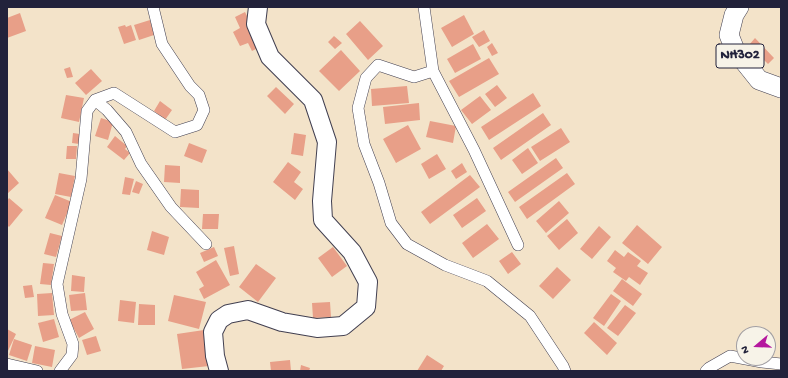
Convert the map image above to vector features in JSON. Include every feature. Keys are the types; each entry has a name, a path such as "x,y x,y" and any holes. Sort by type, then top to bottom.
{"highway":[{"name":"NH302","path":"739,7 734,15 730,35 735,50 759,80 781,88"}],"main road":[{"path":"219,371 215,356 213,332 220,320 228,314 248,310 282,322 317,328 343,326 366,307 368,282 352,252 323,220 322,201 327,142 313,100 270,57 256,24 258,7"}],"street":[{"path":"60,371 72,355 73,344 62,314 57,284 81,179 87,111 95,100 114,94 175,132 197,125 204,110 199,95 190,86 162,44 153,7"},
{"path":"424,7 433,72 474,150 518,245"},
{"path":"433,72 414,77 378,65 366,78 358,108 364,144 379,183 391,223 407,244 445,265 487,281 530,316 565,371"},
{"path":"95,100 107,110 126,132 142,164 171,207 206,244"},
{"path":"706,371 730,356 781,364"},
{"path":"7,364 37,371"}],"building":[{"path":"245,12 262,46 252,51 248,43 240,46 233,32 240,28 235,17"},
{"path":"20,13 26,31 7,38 7,18"},
{"path":"464,15 474,34 452,47 441,28"},
{"path":"150,20 154,35 139,40 134,25"},
{"path":"360,21 383,46 368,60 346,34"},
{"path":"125,25 126,27 131,25 136,40 124,44 118,27"},
{"path":"484,30 490,41 479,47 472,37"},
{"path":"334,36 342,43 335,49 328,42"},
{"path":"755,38 774,58 768,64 749,45"},
{"path":"492,43 498,53 492,56 487,47"},
{"path":"473,44 481,59 455,73 447,59"},
{"path":"341,50 360,71 339,91 319,71"},
{"path":"489,58 499,74 459,97 449,81"},
{"path":"70,67 73,77 67,78 64,69"},
{"path":"91,69 102,81 86,95 75,83"},
{"path":"497,85 507,98 495,107 485,94"},
{"path":"407,86 409,103 372,106 371,89"},
{"path":"276,87 294,104 285,114 267,96"},
{"path":"533,93 541,106 489,140 481,127"},
{"path":"66,95 84,98 79,122 61,118"},
{"path":"480,96 491,110 472,124 461,110"},
{"path":"160,101 172,110 165,120 154,111"},
{"path":"419,103 420,120 385,124 383,107"},
{"path":"543,113 551,125 501,160 493,148"},
{"path":"101,118 113,122 108,140 95,136"},
{"path":"430,121 456,126 453,143 426,137"},
{"path":"408,125 421,149 396,163 383,139"},
{"path":"561,128 570,142 540,161 531,147"},
{"path":"73,133 80,134 79,144 72,143"},
{"path":"294,133 306,135 303,156 291,154"},
{"path":"115,136 127,146 125,149 130,153 124,160 107,147"},
{"path":"189,143 207,150 202,163 184,156"},
{"path":"67,146 77,146 76,159 66,159"},
{"path":"528,148 538,163 522,174 512,160"},
{"path":"437,154 446,169 429,179 421,164"},
{"path":"556,158 563,168 515,202 508,192"},
{"path":"288,162 301,172 294,182 303,189 295,200 273,182"},
{"path":"462,163 467,172 456,179 451,171"},
{"path":"165,165 180,166 180,183 164,182"},
{"path":"7,169 19,183 7,194"},
{"path":"59,173 75,176 71,197 55,194"},
{"path":"567,173 575,184 527,219 519,207"},
{"path":"470,175 480,187 430,224 421,212"},
{"path":"125,177 134,179 130,195 122,194"},
{"path":"136,181 143,184 139,194 132,192"},
{"path":"181,189 199,190 199,208 180,207"},
{"path":"55,195 72,202 62,225 45,218"},
{"path":"9,198 23,210 9,227 7,225 7,201"},
{"path":"477,198 486,211 462,228 453,215"},
{"path":"559,201 569,213 546,233 536,221"},
{"path":"203,214 219,214 218,229 202,229"},
{"path":"567,219 578,233 559,250 547,236"},
{"path":"487,224 499,239 473,258 462,243"},
{"path":"637,225 662,247 648,264 622,243"},
{"path":"599,226 611,237 592,259 580,249"},
{"path":"152,231 169,237 164,255 147,250"},
{"path":"50,233 62,236 56,257 44,254"},
{"path":"234,246 239,274 230,276 224,248"},
{"path":"214,247 218,256 204,262 200,253"},
{"path":"333,247 347,266 332,277 318,258"},
{"path":"615,250 624,257 628,252 641,261 637,266 648,273 640,285 629,277 626,281 613,272 616,268 607,261"},
{"path":"512,252 521,264 508,274 499,261"},
{"path":"216,260 230,285 204,299 199,289 204,286 196,272"},
{"path":"43,263 54,264 51,285 40,284"},
{"path":"256,264 276,278 258,302 239,287"},
{"path":"557,267 571,280 553,299 539,286"},
{"path":"72,275 85,277 84,292 71,291"},
{"path":"622,279 642,294 633,306 613,291"},
{"path":"32,285 34,297 25,298 23,286"},
{"path":"52,293 54,315 38,316 37,294"},
{"path":"85,293 87,310 71,311 69,295"},
{"path":"611,294 621,301 604,326 593,318"},
{"path":"174,295 206,302 199,329 168,321"},
{"path":"120,300 136,302 134,323 118,321"},
{"path":"330,302 331,317 313,318 312,303"},
{"path":"139,304 155,305 155,325 138,325"},
{"path":"625,305 636,313 618,336 607,328"},
{"path":"85,312 94,329 79,338 69,320"},
{"path":"54,319 59,337 43,342 38,323"},
{"path":"594,322 617,343 607,355 584,333"},
{"path":"7,329 16,334 7,353"},
{"path":"204,330 209,366 182,369 177,334"},
{"path":"96,336 101,351 87,355 82,340"},
{"path":"14,339 32,345 27,361 9,355"},
{"path":"35,346 55,350 52,367 32,363"},
{"path":"427,355 444,366 441,371 417,371"},
{"path":"290,360 291,371 271,371 270,362"},
{"path":"301,365 310,368 309,371 300,371"}]}
